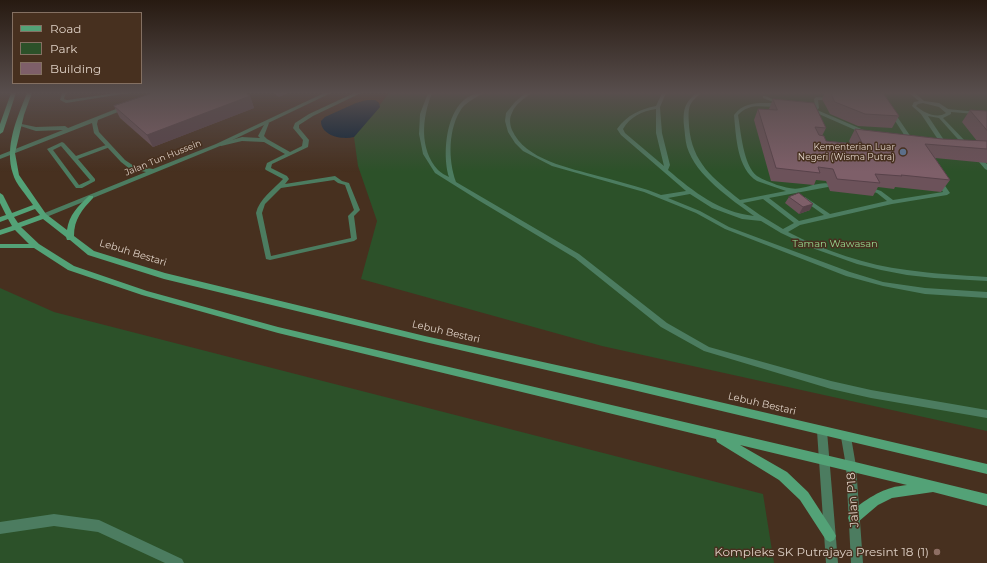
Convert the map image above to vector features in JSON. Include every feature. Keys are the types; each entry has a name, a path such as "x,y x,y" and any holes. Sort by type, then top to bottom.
{"main road":[{"path":"0,132 5,119"},
{"name":"Lebuh Bestari","path":"21,119 12,153 16,175 44,216 70,238 91,253 164,276 418,338 629,385 987,469"},
{"path":"0,195 10,217 17,227 36,246 71,268 145,293 263,326 936,486 987,500"},
{"path":"70,238 70,226 75,213 91,197"},
{"path":"0,220 36,206"},
{"name":"Jalan Tun Hussein","path":"0,233 44,216"},
{"path":"0,246 36,246"},
{"path":"714,434 783,476 804,496 830,536"},
{"path":"854,518 874,501 891,493 936,486"}],"street":[{"path":"0,157 93,119"},
{"path":"96,119 94,124 96,132 108,146 132,168 156,171"},
{"name":"Jalan Tun Hussein","path":"44,216 211,148 275,119"},
{"path":"19,124 36,129 72,128"},
{"path":"822,431 832,563"},
{"name":"Jalan P18","path":"846,437 851,466 857,563"},
{"path":"0,528 54,520 99,526 178,563"}],"lane":[{"path":"280,186 335,178 340,182 347,184 357,210 351,216 354,239 270,258 268,257 259,213 263,202 287,178 272,172 268,169 268,166 270,163 301,150 306,144 306,140 296,128 297,124 304,119"},
{"path":"421,119 422,148 437,172 577,256 664,325 707,349 871,394 987,414"},
{"path":"454,183 450,175 448,150 449,138 456,119"},
{"path":"508,119 510,131 519,145 528,153 554,165 646,191 698,212 727,228 848,274 884,284 925,291 987,295"},
{"path":"628,119 624,122 620,129 623,134 691,192 714,207 727,213 762,220"},
{"path":"658,119 659,132 667,165 666,170"},
{"path":"687,119 687,134 689,143 696,160 711,178 738,202 762,220 784,232 817,248 882,268 928,275 987,279"},
{"path":"737,119 739,141 749,171 763,181 793,192 828,215"},
{"path":"836,119 872,134"},
{"path":"896,119 916,148 907,145"},
{"path":"927,119 945,147"},
{"path":"942,119 970,149"},
{"path":"264,140 261,136 267,123"},
{"path":"211,148 229,141 242,139 264,140 289,154"},
{"path":"62,144 75,158 93,180 92,182 78,187 50,149 62,144"},
{"path":"75,158 108,146"},
{"path":"982,162 987,168"},
{"path":"784,232 798,223 828,215 947,193 935,174"},
{"path":"738,202 828,185"},
{"path":"869,189 879,192 892,202"},
{"path":"660,197 691,192"},
{"path":"764,197 798,223"}],"green space":[{"name":"Taman Wawasan","path":"368,119 987,119 987,431 602,346 361,279 377,221 358,166 354,137"},
{"path":"0,288 54,312 763,494 774,563 0,563"}],"water":[{"path":"323,119 369,119 354,137 349,138 333,136 328,133 324,130 321,121"}],"building":[{"path":"129,119 189,119 147,135"},
{"name":"Kementerian Luar Negeri (Wisma Putra)","path":"761,119 822,119 826,128 815,127 819,135 824,136 826,141 863,145 855,129 942,139 987,141 987,149 925,144 950,180 875,174 880,183 837,179 833,169 818,167 820,173 776,168"},
{"path":"978,119 987,119 987,130"},
{"path":"799,193 813,204 803,207 789,197"}],"place":[{"name":"Kementerian Luar Negeri (Wisma Putra)","path":"903,152"},
{"name":"Kompleks SK Putrajaya Presint 18 (1)","path":"937,552"}]}
